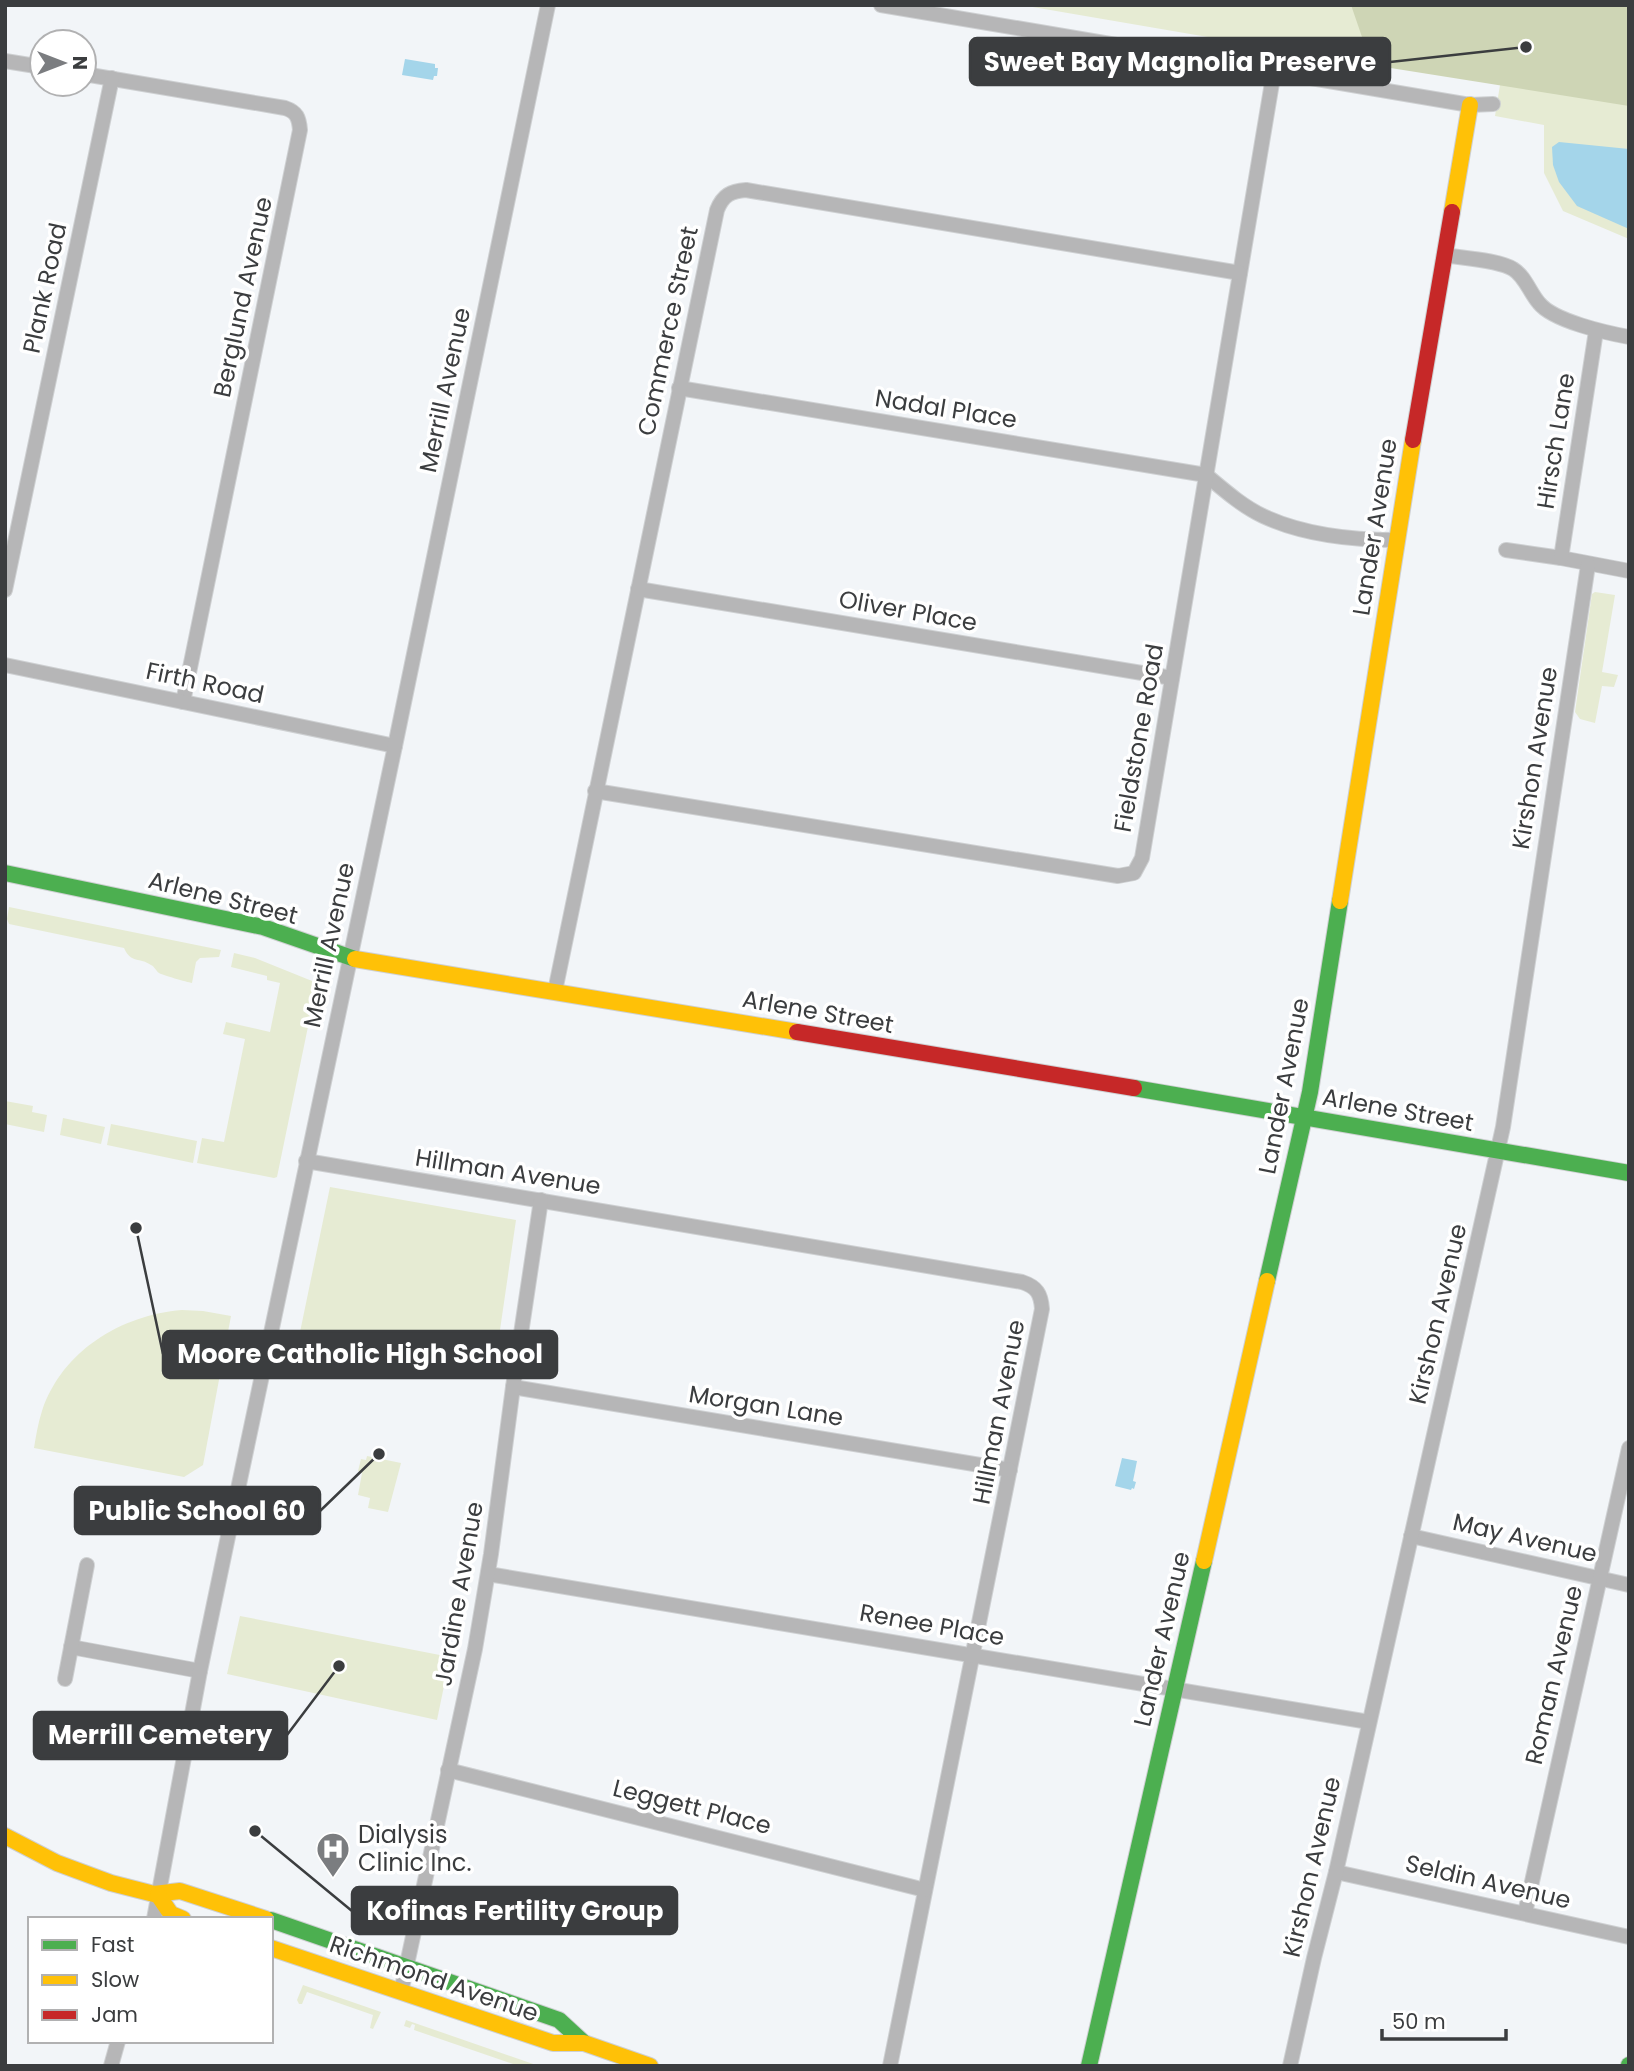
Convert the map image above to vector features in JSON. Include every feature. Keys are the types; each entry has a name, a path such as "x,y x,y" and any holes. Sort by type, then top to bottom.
{"street":[{"name":"Merrill Avenue","path":"154,1917 200,1671 548,5"},
{"path":"881,5 1470,105 1493,104"},
{"path":"5,61 28,65"},
{"name":"Fieldstone Road","path":"595,791 1118,876 1134,873 1142,858 1275,71"},
{"name":"Berglund Avenue","path":"98,76 285,108 293,111 299,119 300,130 183,702"},
{"name":"Plank Road","path":"5,590 112,78"},
{"name":"Lander Avenue","path":"1089,2066 1310,1092 1396,540 1470,105"},
{"name":"Commerce Street","path":"555,991 679,388 721,201 728,194 746,190 1240,273"},
{"path":"1444,255 1507,265 1517,271 1540,306 1550,312 1596,331 1629,337"},
{"name":"Hirsch Lane","path":"1561,558 1596,331"},
{"name":"Nadal Place","path":"679,388 1206,475"},
{"path":"1206,475 1264,516 1329,535 1367,540 1396,540"},
{"path":"1507,550 1629,571"},
{"name":"Kirshon Avenue","path":"1290,2066 1505,1115 1588,565"},
{"name":"Oliver Place","path":"638,589 1172,678"},
{"name":"Firth Road","path":"5,665 395,746"},
{"name":"Arlene Street","path":"5,873 263,927 349,958 1304,1116 1629,1173"},
{"name":"Hillman Avenue","path":"306,1161 1022,1282 1030,1285 1042,1297 1042,1309 890,2066"},
{"name":"Jardine Avenue","path":"401,1992 475,1649 541,1200"},
{"name":"Morgan Lane","path":"513,1387 1010,1470"},
{"name":"Roman Avenue","path":"1525,1913 1629,1448"},
{"name":"May Avenue","path":"1411,1536 1629,1585"},
{"path":"65,1679 87,1565"},
{"name":"Renee Place","path":"488,1574 1369,1722"},
{"path":"71,1647 200,1671"},
{"name":"Leggett Place","path":"448,1770 925,1890"},
{"name":"Richmond Avenue","path":"8,1843 85,1876 124,1888 158,1895 176,1889 260,1917"},
{"name":"Seldin Avenue","path":"1336,1872 1629,1937"},
{"path":"158,1895 171,1914 178,1917"},
{"name":"Richmond Avenue","path":"273,1921 559,2020 584,2043"},
{"name":"Richmond Avenue","path":"273,1949 553,2043 584,2043 650,2066"},
{"path":"111,2066 117,2043"}],"green space":[{"path":"1021,5 1629,5 1629,239 1563,211 1544,173 1544,125 1495,116 1500,85 1363,37 1378,66"},
{"path":"1351,5 1629,5 1629,106 1378,66 1362,37"},
{"path":"1595,592 1615,595 1602,672 1618,675 1614,687 1602,686 1595,723 1580,719 1575,712 1592,594"},
{"path":"9,907 221,950 219,957 200,958 196,962 192,983 159,973 154,967 130,956 124,948 9,924"},
{"path":"234,953 255,958 317,983 277,1177 274,1178 197,1163 202,1138 224,1142 245,1039 223,1034 226,1022 270,1032 280,983 267,980 267,976 231,967"},
{"path":"5,1101 33,1106 32,1112 47,1115 44,1132 5,1124"},
{"path":"63,1118 105,1127 101,1144 60,1135"},
{"path":"111,1124 197,1141 193,1163 107,1145"},
{"path":"330,1187 516,1220 493,1378 299,1337"},
{"path":"182,1310 231,1316 203,1465 184,1477 34,1448 41,1416 51,1390 79,1354 116,1328 137,1319"},
{"path":"367,1456 401,1463 388,1512 368,1508 370,1498 358,1495 362,1473 358,1471 361,1459 366,1460"},
{"path":"240,1616 450,1657 437,1720 227,1674"},
{"path":"303,1985 381,2012 373,2029 370,2028 373,2015 307,1992 302,2004 299,2004 297,2000"},
{"path":"406,2020 539,2066 519,2066 414,2030 415,2025 412,2024 410,2028 404,2026"}],"water":[{"path":"405,59 435,64 435,68 438,68 437,76 434,76 433,80 402,75"},
{"path":"1559,142 1629,149 1629,229 1577,206 1559,182 1553,165 1552,147"},
{"path":"1122,1458 1137,1461 1133,1481 1136,1482 1131,1490 1115,1486"}],"traffic: fast":[{"path":"5,873 263,927 355,959"},
{"path":"1267,1281 1310,1092 1340,901"},
{"path":"1134,1088 1629,1173"},
{"path":"1089,2066 1204,1561"},
{"path":"273,1921 559,2020 584,2043"}],"traffic: slow":[{"path":"1452,212 1470,105"},
{"path":"1340,901 1413,440"},
{"path":"355,959 797,1032"},
{"path":"1204,1561 1267,1281"},
{"path":"5,1836 57,1863 111,1883 154,1894 180,1891 260,1917"},
{"path":"158,1895 171,1914 178,1917"},
{"path":"273,1949 553,2043 584,2043 650,2066"}],"traffic: jam":[{"path":"1413,440 1452,212"},
{"path":"797,1032 1134,1088"}],"place":[{"name":"Sweet Bay Magnolia Preserve","path":"1526,47"},
{"name":"Moore Catholic High School","path":"136,1228"},
{"name":"Public School 60","path":"379,1454"},
{"name":"Merrill Cemetery","path":"339,1666"},
{"name":"Kofinas Fertility Group","path":"255,1831"},
{"name":"Dialysis Clinic Inc.","path":"333,1879"}]}
